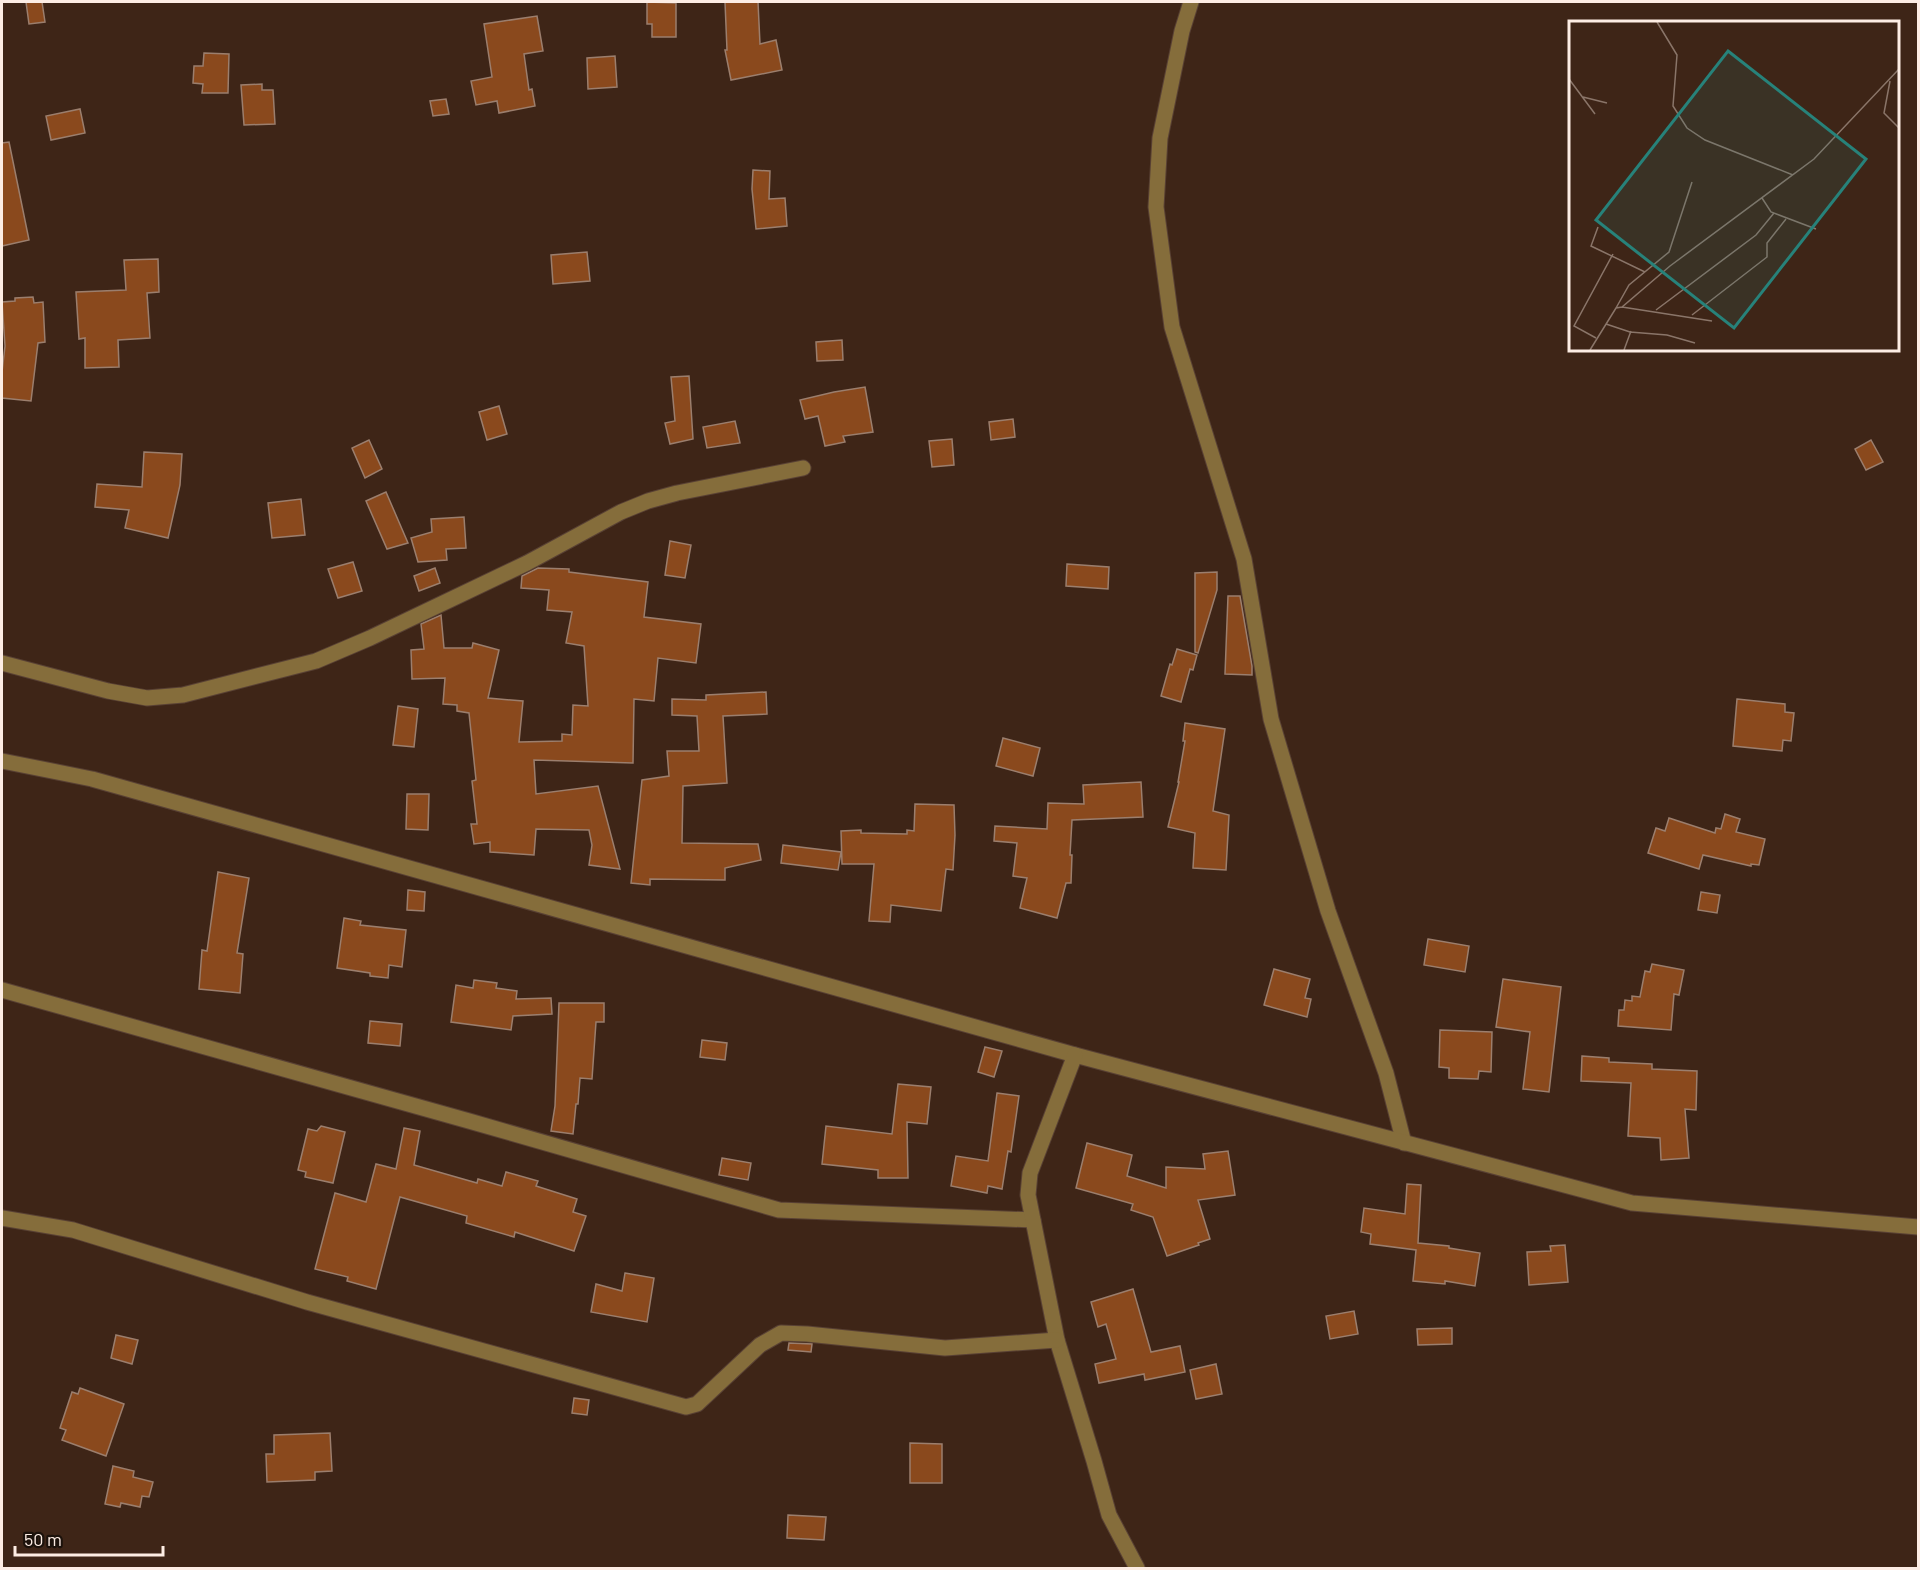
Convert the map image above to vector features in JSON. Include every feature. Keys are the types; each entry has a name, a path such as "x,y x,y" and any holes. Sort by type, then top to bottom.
{"street":[{"path":"1191,2 1182,31 1160,138 1157,184 1156,207 1172,327 1244,559 1271,719 1328,911 1386,1073 1404,1143"},
{"path":"2,663 108,692 147,698 183,695 315,661 370,638 527,563 621,512 648,501 803,468"},
{"path":"2,761 92,779 1075,1055 1632,1203 1918,1227"},
{"path":"2,990 458,1117 779,1210 1033,1220"},
{"path":"1075,1055 1030,1173 1028,1195 1057,1340 1109,1515 1137,1569"},
{"path":"2,1218 72,1230 307,1302 686,1407 697,1404 760,1345 781,1333 945,1348 1057,1340"}],"building":[{"path":"26,2 42,2 45,22 29,24"},
{"path":"647,2 676,3 676,37 652,37 652,24 647,24"},
{"path":"725,2 758,2 760,44 776,40 782,70 731,80 725,50 727,50"},
{"path":"537,16 543,51 524,54 529,90 532,89 535,106 499,113 497,101 476,105 471,81 492,77 484,24"},
{"path":"204,53 229,54 228,93 202,93 203,84 193,83 194,66 203,66"},
{"path":"615,56 617,87 588,89 587,58"},
{"path":"262,84 262,90 273,90 275,124 244,125 241,85"},
{"path":"446,99 449,114 433,116 430,101"},
{"path":"80,109 85,133 51,140 46,116"},
{"path":"9,142 29,240 2,246 2,143"},
{"path":"753,170 770,171 769,199 785,198 787,226 756,229 752,189"},
{"path":"587,252 590,281 553,284 551,255"},
{"path":"158,259 159,292 147,293 150,338 118,340 119,367 85,368 85,338 79,339 76,292 126,290 124,260"},
{"path":"33,297 34,303 43,302 45,342 38,343 31,401 2,398 5,346 2,302 15,301 15,298"},
{"path":"842,340 843,360 817,361 816,342"},
{"path":"689,376 693,439 670,444 665,423 675,421 671,377"},
{"path":"865,387 873,432 843,436 845,442 825,446 818,416 805,419 800,400"},
{"path":"499,406 507,434 487,440 479,412"},
{"path":"1013,419 1015,437 991,440 989,422"},
{"path":"735,421 740,443 707,448 703,427"},
{"path":"952,439 954,465 932,467 929,441"},
{"path":"369,440 382,469 365,478 352,448"},
{"path":"1871,440 1883,462 1866,470 1855,449"},
{"path":"144,452 182,454 180,485 168,538 125,528 129,510 95,507 97,484 142,487"},
{"path":"386,492 408,543 387,549 366,501"},
{"path":"301,499 305,535 272,538 268,503"},
{"path":"464,517 466,548 446,549 447,560 418,562 411,538 432,532 431,519"},
{"path":"670,541 691,545 685,578 665,575"},
{"path":"353,562 362,591 338,598 328,569"},
{"path":"1067,564 1109,567 1108,589 1066,586"},
{"path":"435,568 440,583 419,591 414,576"},
{"path":"538,568 569,569 569,572 648,582 644,617 701,624 696,663 658,658 654,701 634,699 633,763 534,760 536,794 598,786 620,869 589,865 592,845 589,830 536,829 534,855 490,852 490,842 474,844 471,824 477,824 472,781 476,780 469,713 457,711 457,705 443,704 445,678 412,679 411,650 424,649 421,624 441,615 444,648 472,648 473,643 499,650 488,698 523,701 519,742 562,741 562,734 572,735 573,705 588,706 584,646 566,643 572,612 547,610 549,590 521,588 522,576"},
{"path":"1217,572 1217,590 1198,653 1195,652 1195,573"},
{"path":"1228,596 1240,596 1252,675 1225,674"},
{"path":"1177,649 1197,655 1193,670 1190,669 1181,702 1161,696"},
{"path":"766,692 767,714 723,716 727,783 683,786 682,843 758,844 761,860 725,868 725,880 650,879 650,885 631,883 642,780 669,776 667,751 699,751 697,716 672,715 672,699 706,700 706,695"},
{"path":"1737,699 1785,704 1785,712 1794,713 1791,741 1783,740 1782,751 1733,746"},
{"path":"398,706 418,709 414,747 393,745"},
{"path":"1185,723 1225,729 1213,811 1229,815 1226,870 1193,868 1195,833 1168,827 1179,782 1185,741 1183,741"},
{"path":"1003,738 1040,748 1033,776 996,766"},
{"path":"1141,782 1143,817 1072,820 1071,883 1066,883 1057,918 1020,908 1027,878 1013,876 1017,843 994,841 995,826 1047,829 1048,803 1084,804 1083,785"},
{"path":"407,794 429,794 428,830 406,829"},
{"path":"915,804 954,805 953,870 946,869 941,911 891,905 890,922 869,921 874,864 842,864 841,831 861,830 861,833 907,834 907,830 914,831"},
{"path":"1725,814 1740,819 1736,832 1765,839 1759,865 1751,864 1751,866 1703,855 1699,869 1648,853 1656,828 1665,831 1669,818 1715,833 1716,828 1721,829"},
{"path":"783,845 841,852 838,870 781,863"},
{"path":"218,872 249,878 237,953 243,954 240,993 199,989 202,950 207,951"},
{"path":"408,890 425,892 424,911 407,910"},
{"path":"1701,892 1720,895 1717,913 1698,910"},
{"path":"344,918 361,921 360,925 406,930 402,967 389,965 388,978 337,968"},
{"path":"1428,939 1469,946 1465,972 1424,965"},
{"path":"1652,964 1684,970 1679,995 1674,994 1671,1030 1618,1026 1619,1010 1624,1010 1625,1000 1632,1001 1632,996 1640,997 1645,971 1650,972"},
{"path":"1274,969 1310,979 1305,998 1311,999 1307,1017 1264,1005"},
{"path":"1503,979 1561,987 1549,1092 1523,1089 1530,1032 1496,1027"},
{"path":"474,980 497,983 496,988 517,991 516,999 551,998 552,1014 513,1016 511,1030 451,1022 456,985 473,988"},
{"path":"559,1003 604,1003 604,1022 596,1022 592,1079 580,1078 573,1134 551,1131 555,1106"},
{"path":"370,1021 402,1024 400,1046 368,1043"},
{"path":"1440,1030 1492,1032 1491,1072 1479,1071 1478,1079 1449,1078 1449,1068 1439,1067"},
{"path":"702,1040 727,1043 725,1060 700,1057"},
{"path":"985,1047 1002,1051 994,1077 978,1072"},
{"path":"1582,1056 1609,1058 1609,1062 1652,1064 1652,1069 1697,1071 1696,1110 1685,1109 1689,1158 1661,1160 1660,1138 1628,1136 1631,1083 1581,1081"},
{"path":"898,1084 931,1087 927,1124 907,1122 908,1178 878,1178 878,1170 822,1164 826,1126 892,1134"},
{"path":"997,1093 1019,1096 1011,1152 1008,1151 1002,1189 988,1186 987,1193 951,1186 956,1156 988,1161"},
{"path":"321,1126 345,1132 333,1183 305,1177 306,1172 298,1170 308,1129 317,1131"},
{"path":"404,1128 420,1131 414,1165 477,1183 478,1179 502,1186 506,1172 538,1181 536,1186 577,1199 573,1212 586,1216 574,1251 515,1232 514,1237 466,1223 467,1216 400,1197 376,1289 347,1281 348,1277 315,1269 335,1193 366,1202 376,1164 396,1169"},
{"path":"1087,1143 1132,1155 1127,1176 1166,1188 1166,1167 1205,1169 1203,1154 1228,1151 1235,1195 1198,1200 1210,1239 1167,1256 1153,1217 1131,1210 1133,1204 1076,1188"},
{"path":"722,1158 751,1163 748,1180 719,1175"},
{"path":"1407,1184 1421,1185 1418,1243 1449,1246 1449,1248 1480,1253 1475,1286 1445,1281 1445,1284 1413,1281 1416,1250 1370,1244 1371,1234 1361,1232 1364,1208 1405,1214"},
{"path":"1565,1245 1568,1282 1529,1285 1527,1252 1551,1251 1550,1246"},
{"path":"625,1273 654,1278 647,1322 591,1312 596,1284 622,1291"},
{"path":"1133,1289 1151,1352 1180,1346 1185,1372 1145,1380 1144,1374 1099,1383 1095,1364 1116,1359 1106,1324 1098,1327 1091,1302"},
{"path":"1354,1311 1358,1334 1330,1339 1326,1316"},
{"path":"1452,1328 1452,1344 1418,1345 1417,1329"},
{"path":"116,1335 138,1340 132,1364 111,1358"},
{"path":"789,1343 812,1344 811,1352 788,1350"},
{"path":"1216,1364 1222,1394 1196,1399 1190,1370"},
{"path":"80,1388 124,1404 106,1456 62,1440 66,1430 60,1428 72,1392 78,1394"},
{"path":"574,1398 589,1400 587,1415 572,1413"},
{"path":"330,1433 332,1471 315,1472 315,1480 267,1482 266,1454 274,1454 274,1435"},
{"path":"910,1443 942,1444 942,1483 910,1483"},
{"path":"113,1466 134,1471 133,1477 153,1482 149,1497 142,1496 140,1507 121,1503 120,1507 105,1504"},
{"path":"788,1515 826,1517 824,1540 787,1538"}]}
